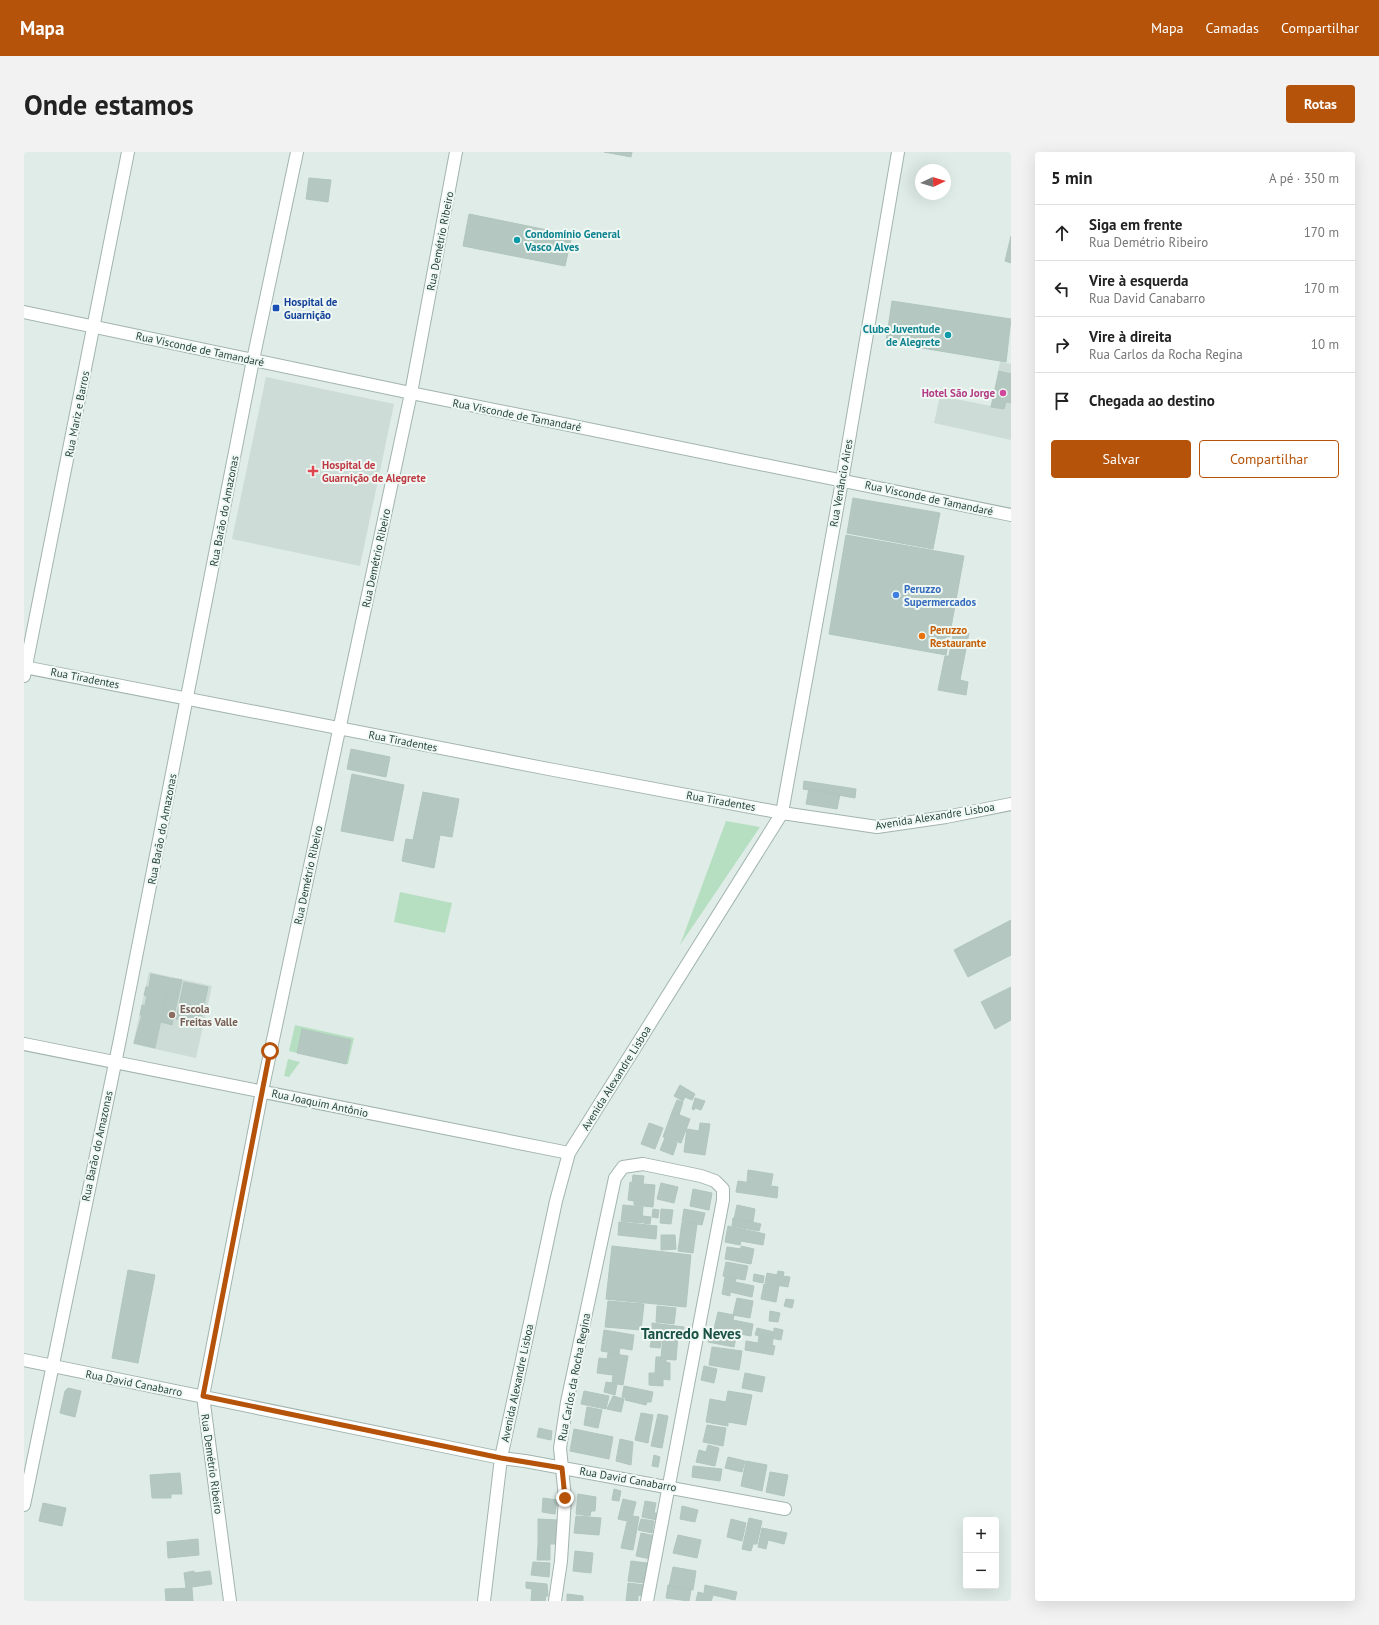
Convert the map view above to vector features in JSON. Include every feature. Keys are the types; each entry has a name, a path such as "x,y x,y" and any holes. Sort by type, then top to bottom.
{"street":[{"name":"Rua Mariz e Barros","path":"25,670 128,152"},
{"name":"Rua Barão do Amazonas","path":"24,1505 115,1062 188,698 253,360 296,152"},
{"name":"Rua Demétrio Ribeiro","path":"230,1601 203,1396 262,1091 411,393 456,152"},
{"name":"Rua Venâncio Aires","path":"782,813 842,481 898,152"},
{"name":"Rua Visconde de Tamandaré","path":"24,312 411,393 1011,515"},
{"name":"Rua Tiradentes","path":"25,670 188,698 782,813"},
{"name":"Avenida Alexandre Lisboa","path":"484,1601 501,1458 556,1202 570,1153 782,813 877,827 946,817 1011,804"},
{"name":"Rua Joaquim Antônio","path":"24,1044 570,1153"},
{"name":"Rua Carlos da Rocha Regina","path":"555,1601 561,1561 565,1498 560,1448 568,1402 615,1178 623,1167 643,1164 701,1176 715,1181 723,1189 723,1200 668,1486"},
{"name":"Rua David Canabarro","path":"24,1360 501,1458 668,1486 785,1509"},
{"path":"647,1601 668,1486"}],"shaded area":[{"path":"1000,362 1011,364 1011,440 934,423 940,396 991,406"},
{"name":"Hospital de Guarnição de Alegrete","path":"266,377 394,404 360,566 232,539"},
{"name":"Escola Freitas Valle","path":"149,972 212,986 196,1058 133,1044"}],"green space":[{"path":"726,821 760,827 680,945"},
{"path":"400,892 452,903 445,933 394,922"},
{"path":"295,1025 354,1038 348,1064 346,1064 351,1040 303,1029 297,1053 289,1051"},
{"path":"288,1059 300,1062 289,1077 284,1076"}],"building":[{"path":"604,152 632,152 631,157"},
{"path":"309,178 331,180 328,202 306,199"},
{"name":"Condomínio General Vasco Alves","path":"469,214 572,235 565,266 463,246"},
{"path":"1011,236 1011,263 1005,261"},
{"name":"Clube Juventude de Alegrete","path":"892,301 1011,319 1006,362 886,342"},
{"name":"Hotel São Jorge","path":"999,371 1011,374 1011,403 1006,402 1004,409 991,407"},
{"path":"853,498 940,513 933,549 847,533"},
{"name":"Peruzzo Supermercados","path":"846,535 964,556 946,655 829,634"},
{"path":"954,630 969,633 960,680 968,682 966,695 938,690 945,656 949,656"},
{"path":"351,749 390,757 386,777 347,769"},
{"path":"352,774 404,785 393,841 341,831"},
{"path":"804,781 856,789 855,798 803,789"},
{"path":"809,788 840,794 837,809 806,804"},
{"path":"423,792 459,799 452,837 440,835 434,868 402,861 406,839 413,840"},
{"path":"1011,920 1011,955 968,977 954,950"},
{"path":"151,974 170,978 155,1048 134,1043 142,1015 140,1015 142,1005 145,1006 147,996 144,995 146,987 149,987"},
{"path":"171,978 182,980 172,1025 161,1022"},
{"path":"184,982 208,987 200,1024 176,1019"},
{"path":"1011,987 1011,1020 995,1029 981,1002"},
{"path":"302,1029 351,1040 346,1064 297,1053"},
{"path":"680,1085 695,1094 692,1100 685,1097 683,1101 674,1096"},
{"path":"695,1098 705,1101 701,1110 695,1108 694,1110 692,1109"},
{"path":"677,1100 683,1102 679,1115 672,1112"},
{"path":"672,1112 690,1119 681,1143 663,1137"},
{"path":"649,1123 663,1128 655,1149 641,1144"},
{"path":"700,1123 710,1124 705,1155 684,1152 687,1129 699,1131"},
{"path":"665,1138 677,1143 673,1155 660,1150"},
{"path":"748,1170 773,1174 771,1185 747,1182"},
{"path":"633,1175 644,1176 643,1184 655,1185 653,1207 634,1205 634,1201 628,1200 630,1182 632,1183"},
{"path":"738,1181 778,1187 777,1198 736,1192"},
{"path":"661,1183 678,1187 674,1203 657,1199"},
{"path":"693,1189 712,1193 709,1210 690,1206"},
{"path":"623,1205 643,1207 642,1223 621,1221"},
{"path":"737,1205 755,1209 753,1222 734,1219"},
{"path":"653,1209 659,1210 658,1218 652,1217"},
{"path":"661,1209 673,1210 671,1224 660,1223"},
{"path":"684,1209 705,1213 702,1225 682,1221"},
{"path":"643,1216 651,1217 650,1224 643,1223"},
{"path":"733,1218 761,1224 759,1231 732,1226"},
{"path":"619,1222 657,1226 656,1239 618,1235"},
{"path":"682,1222 697,1224 693,1253 678,1251"},
{"path":"728,1226 765,1234 763,1245 741,1241 740,1245 725,1242"},
{"path":"661,1235 675,1235 676,1249 661,1250"},
{"path":"612,1246 691,1255 686,1307 606,1299"},
{"path":"741,1246 754,1249 751,1264 725,1259 727,1247 741,1249"},
{"path":"726,1262 748,1266 745,1280 723,1276"},
{"path":"128,1270 155,1275 138,1363 112,1358"},
{"path":"778,1271 784,1272 783,1276 790,1277 788,1287 765,1283 767,1273 777,1275"},
{"path":"754,1274 764,1276 763,1283 753,1281"},
{"path":"725,1277 736,1279 735,1282 754,1286 752,1297 730,1292 730,1296 722,1294"},
{"path":"764,1284 779,1286 776,1302 761,1299"},
{"path":"737,1298 753,1301 750,1318 733,1315"},
{"path":"786,1299 794,1300 792,1308 784,1306"},
{"path":"608,1301 644,1304 641,1330 605,1327"},
{"path":"657,1306 676,1308 674,1324 656,1322"},
{"path":"770,1311 780,1313 778,1322 769,1321"},
{"path":"718,1312 734,1315 733,1320 753,1324 751,1336 714,1329"},
{"path":"652,1323 684,1327 683,1334 652,1331"},
{"path":"757,1328 774,1332 774,1328 783,1330 781,1340 755,1335"},
{"path":"714,1329 714,1331 737,1333 734,1347 708,1342 709,1335 713,1336"},
{"path":"604,1330 634,1335 632,1350 620,1348 619,1354 601,1351"},
{"path":"653,1332 662,1336 660,1348 650,1347"},
{"path":"663,1334 678,1335 676,1360 661,1359"},
{"path":"759,1336 773,1339 772,1345 775,1346 773,1355 745,1350 746,1341 758,1343"},
{"path":"712,1347 742,1351 739,1370 709,1365"},
{"path":"608,1353 628,1356 623,1385 612,1383 613,1375 597,1373 599,1358 607,1359"},
{"path":"656,1357 661,1357 661,1360 666,1360 666,1362 670,1363 670,1380 663,1379 663,1386 649,1385 649,1373 655,1373"},
{"path":"704,1366 717,1369 714,1383 701,1380"},
{"path":"745,1373 765,1377 762,1392 742,1388"},
{"path":"606,1382 617,1384 615,1395 604,1392"},
{"path":"624,1386 653,1392 651,1402 647,1402 646,1405 625,1400 626,1398 622,1397"},
{"path":"68,1388 81,1391 75,1417 60,1413 65,1391"},
{"path":"584,1391 609,1396 606,1409 581,1404"},
{"path":"728,1391 752,1395 746,1425 728,1422 728,1426 706,1422 710,1399 726,1402"},
{"path":"613,1396 624,1399 621,1412 607,1409"},
{"path":"587,1407 602,1410 598,1428 584,1425"},
{"path":"641,1413 653,1415 648,1443 635,1440"},
{"path":"658,1414 668,1416 662,1448 651,1446"},
{"path":"707,1425 726,1428 723,1446 703,1442"},
{"path":"539,1428 552,1431 551,1440 537,1437"},
{"path":"574,1429 613,1437 609,1459 570,1451"},
{"path":"620,1439 633,1442 631,1465 616,1461"},
{"path":"708,1445 719,1448 715,1466 696,1462 699,1450 706,1452"},
{"path":"654,1455 660,1457 658,1467 652,1466"},
{"path":"728,1457 745,1461 742,1472 725,1468"},
{"path":"746,1461 767,1465 762,1491 741,1486"},
{"path":"693,1466 722,1469 720,1481 692,1477"},
{"path":"770,1472 788,1475 784,1496 766,1492"},
{"path":"180,1473 182,1494 171,1494 171,1498 152,1498 150,1475"},
{"path":"614,1489 621,1491 619,1501 612,1500"},
{"path":"578,1494 596,1497 595,1511 591,1511 590,1516 576,1514"},
{"path":"543,1498 557,1500 555,1514 542,1512"},
{"path":"623,1499 636,1502 631,1522 618,1519"},
{"path":"645,1501 656,1503 654,1513 658,1513 657,1520 642,1517"},
{"path":"43,1503 66,1508 62,1526 39,1521"},
{"path":"682,1506 698,1510 695,1522 680,1519"},
{"path":"576,1516 601,1518 599,1535 574,1533"},
{"path":"633,1516 639,1517 633,1550 621,1548 627,1522 631,1522"},
{"path":"749,1518 762,1521 757,1544 753,1544 751,1551 742,1549"},
{"path":"538,1519 557,1520 557,1544 538,1544"},
{"path":"641,1519 654,1521 652,1533 638,1530"},
{"path":"731,1519 746,1523 742,1541 727,1537"},
{"path":"762,1528 787,1533 784,1544 768,1540 766,1549 758,1547"},
{"path":"641,1533 656,1536 651,1559 636,1556"},
{"path":"678,1535 701,1540 697,1558 673,1553"},
{"path":"198,1539 199,1555 168,1558 167,1542"},
{"path":"538,1544 550,1544 550,1560 537,1560"},
{"path":"575,1551 593,1553 591,1573 573,1571"},
{"path":"631,1561 647,1563 644,1583 628,1581"},
{"path":"533,1562 550,1563 549,1577 531,1575"},
{"path":"673,1567 696,1571 693,1590 669,1586"},
{"path":"194,1571 194,1573 210,1571 212,1584 186,1588 184,1573"},
{"path":"526,1582 547,1584 548,1596 546,1596 545,1601 531,1601 532,1589 526,1588"},
{"path":"628,1583 645,1585 644,1596 638,1595 638,1601 626,1601"},
{"path":"668,1585 691,1590 689,1601 666,1598"},
{"path":"705,1585 737,1592 735,1600 704,1593"},
{"path":"192,1588 193,1601 166,1601 165,1589"},
{"path":"698,1592 713,1596 711,1601 696,1601"},
{"path":"567,1594 583,1596 583,1601 567,1601"}],"place":[{"name":"Condomínio General Vasco Alves","path":"517,240"},
{"name":"Hospital de Guarnição","path":"276,308"},
{"name":"Clube Juventude de Alegrete","path":"948,335"},
{"name":"Hotel São Jorge","path":"1003,393"},
{"name":"Hospital de Guarnição de Alegrete","path":"313,471"},
{"name":"Peruzzo Supermercados","path":"896,595"},
{"name":"Peruzzo Restaurante","path":"922,636"},
{"name":"Escola Freitas Valle","path":"172,1015"}],"district":[{"name":"Tancredo Neves","path":"691,1334"}],"route":[{"path":"270,1051 203,1396 501,1458 562,1468 565,1498"}]}
